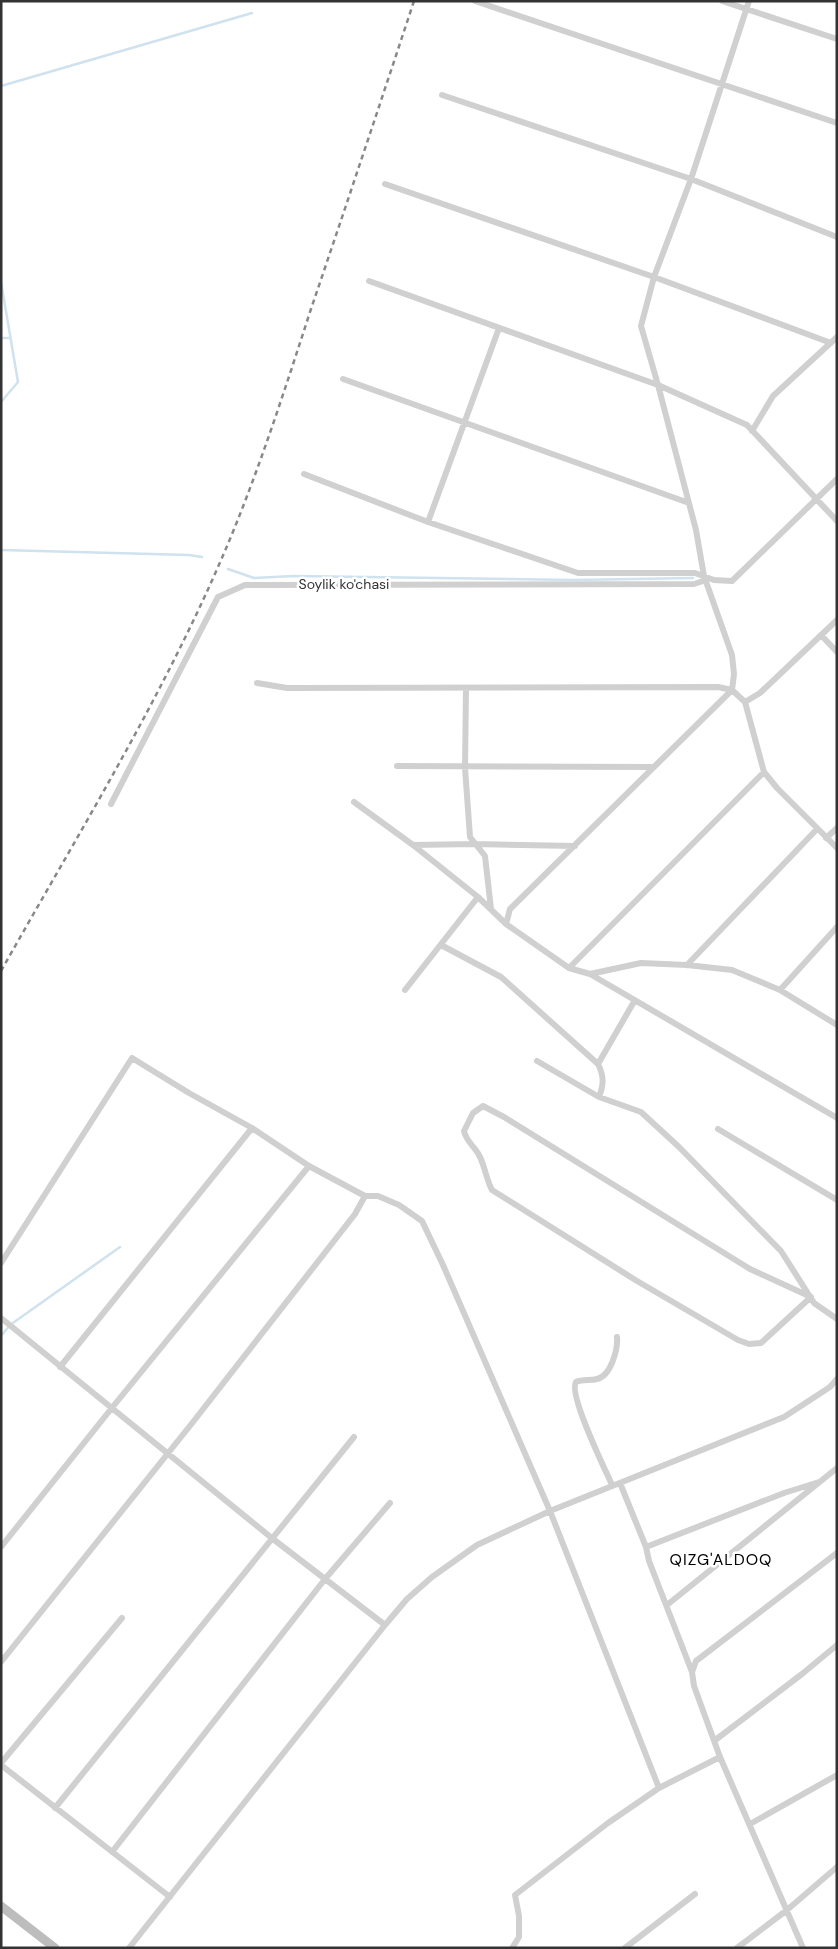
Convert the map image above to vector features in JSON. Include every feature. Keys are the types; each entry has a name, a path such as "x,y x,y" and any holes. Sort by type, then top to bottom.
{"main road":[{"path":"1,1906 55,1948"}],"street":[{"path":"475,1 837,123"},
{"path":"722,1 837,39"},
{"path":"506,924 510,909 732,690 734,674 732,655 705,578 696,530 658,385 640,326 654,278 691,179 749,1"},
{"path":"442,95 691,179 837,237"},
{"path":"385,184 654,278 831,343"},
{"path":"369,281 658,385 747,425 837,521"},
{"path":"428,522 499,328"},
{"path":"752,431 773,396 837,337"},
{"path":"343,379 689,503"},
{"path":"304,474 428,522 578,573 695,573 714,580 732,581 837,479"},
{"path":"578,573 578,583"},
{"name":"Soylik ko'chasi","path":"111,804 218,597 245,585 694,584 705,578"},
{"path":"745,702 760,693 837,620"},
{"path":"820,635 837,652"},
{"path":"257,683 287,688 718,687 732,690 745,702 764,772 776,788 837,848"},
{"path":"466,688 465,768 470,837 486,856 491,909"},
{"path":"397,766 465,768 654,767"},
{"path":"569,968 764,772"},
{"path":"354,802 413,845 491,909 506,924 569,968 590,974 837,1118"},
{"path":"826,838 837,828"},
{"path":"687,965 817,829"},
{"path":"413,845 575,846"},
{"path":"405,990 478,898"},
{"path":"780,990 837,927"},
{"path":"441,944 502,977 598,1064 603,1074 603,1087 599,1097"},
{"path":"590,974 641,963 687,965 732,970 780,990 837,1025"},
{"path":"598,1064 635,1000"},
{"path":"1,1263 132,1058 189,1093 252,1128 309,1166 364,1196 378,1196 399,1205 422,1221 550,1511 659,1788"},
{"path":"537,1061 599,1097 640,1112 679,1147 781,1251 814,1303 837,1319"},
{"path":"483,1106 490,1109 750,1269 811,1297 762,1342 749,1344 738,1340 637,1281 492,1190 487,1182 479,1155 466,1137 464,1131 468,1122 473,1113 483,1106"},
{"path":"60,1367 252,1128"},
{"path":"718,1129 837,1200"},
{"path":"1,1547 309,1166"},
{"path":"1,1662 167,1452 193,1422 355,1214 364,1196"},
{"path":"1,1318 273,1539 384,1625"},
{"path":"612,1485 583,1419 574,1384 580,1380 596,1379 604,1375 615,1358 618,1346 617,1337"},
{"path":"129,1948 384,1625 407,1599 432,1577 477,1545 550,1511 784,1417 830,1387 837,1379"},
{"path":"55,1808 354,1437"},
{"path":"667,1605 837,1468"},
{"path":"620,1482 692,1672 694,1686 720,1757 803,1948"},
{"path":"646,1547 784,1493 819,1482"},
{"path":"112,1852 324,1579 390,1503"},
{"path":"692,1672 696,1661 837,1553"},
{"path":"122,1618 1,1764 170,1897"},
{"path":"714,1741 837,1645"},
{"path":"512,1948 519,1937 519,1916 515,1895 608,1823 659,1788 720,1757"},
{"path":"750,1824 837,1775"},
{"path":"737,1948 787,1910 837,1867"},
{"path":"625,1948 695,1894"}],"waterway":[{"path":"1,86 252,13"},
{"path":"1,282 18,382 1,402"},
{"path":"1,338 10,338"},
{"path":"1,550 189,555 202,557"},
{"path":"228,569 254,578 293,576 574,580 693,578"},
{"path":"1,1336 10,1325 120,1247"}],"railway":[{"path":"1,971 151,705 179,650 230,539 273,425 414,1"}],"district":[{"name":"QIZG'ALDOQ","path":"721,1559"}]}
